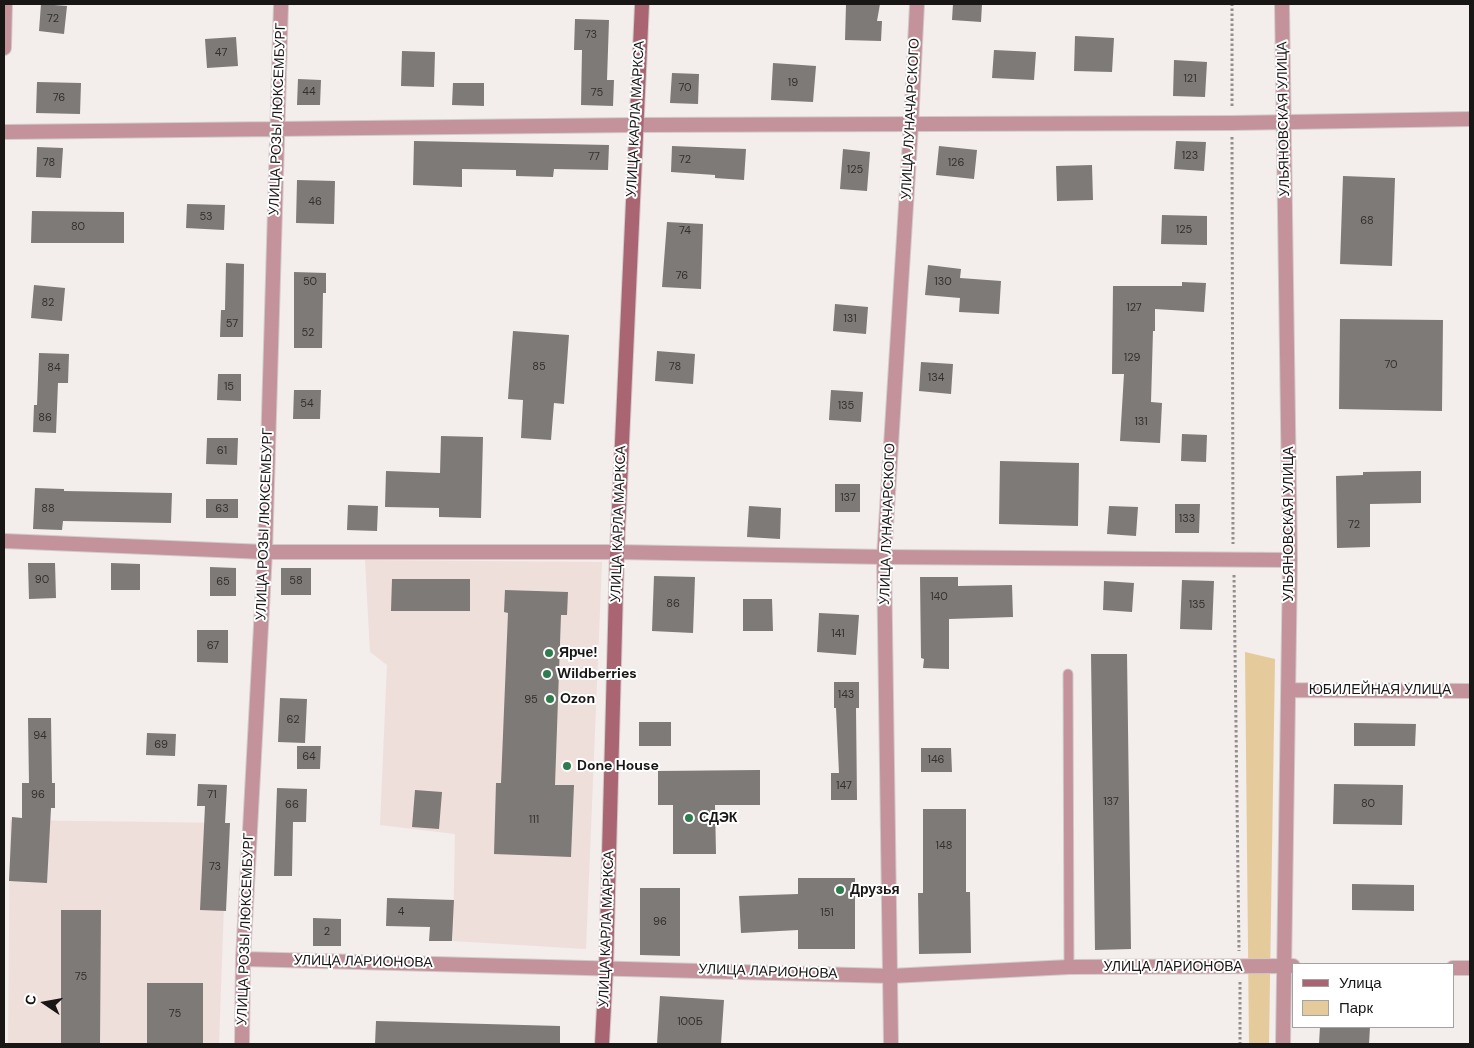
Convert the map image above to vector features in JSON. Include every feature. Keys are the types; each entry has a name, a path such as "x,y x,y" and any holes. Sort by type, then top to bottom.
{"main road":[{"name":"УЛИЦА КАРЛА МАРКСА","path":"602,1044 606,968 617,552 642,4"}],"street":[{"path":"4,48 5,4"},
{"name":"УЛИЦА РОЗЫ ЛЮКСЕМБУРГ","path":"242,1044 243,959 265,552 282,4"},
{"name":"УЛИЦА ЛУНАЧАРСКОГО","path":"891,1044 884,557 917,4"},
{"name":"УЛЬЯНОВСКАЯ УЛИЦА","path":"1282,4 1290,560 1289,966 1283,1044"},
{"path":"4,132 635,125 1232,123 1470,119"},
{"path":"4,541 265,552 617,552 884,557 1290,560"},
{"name":"ЮБИЛЕЙНАЯ УЛИЦА","path":"1289,690 1470,690"},
{"name":"УЛИЦА ЛАРИОНОВА","path":"243,959 891,976 1069,967 1289,966"},
{"path":"1454,968 1470,968"}],"lane":[{"path":"1068,674 1069,967"}],"path":[{"path":"1232,4 1233,560 1240,1044"}],"shaded area":[{"path":"365,560 602,562 586,949 453,941 455,834 380,825 387,665 370,652"},
{"path":"10,820 227,823 219,1044 8,1044"}],"green space":[{"path":"1245,652 1275,659 1269,1044 1249,1044"}],"building":[{"path":"41,4 67,6 64,34 39,31"},
{"path":"846,4 880,4 877,21 882,21 881,41 845,40"},
{"path":"953,4 982,4 981,22 952,20"},
{"path":"575,19 609,20 607,80 614,80 613,106 581,105 582,50 574,50"},
{"path":"1075,36 1114,38 1112,72 1074,71"},
{"path":"236,37 238,66 207,68 205,39"},
{"path":"994,50 1036,52 1034,80 992,78"},
{"path":"402,51 435,52 434,87 401,86"},
{"path":"1174,60 1207,62 1205,97 1173,96"},
{"path":"773,63 816,66 813,102 771,100"},
{"path":"672,73 699,74 698,104 670,103"},
{"path":"298,79 321,80 320,105 297,105"},
{"path":"37,82 81,83 80,114 36,113"},
{"path":"453,83 484,83 484,106 452,105"},
{"path":"414,141 609,145 608,170 554,169 553,177 516,176 516,170 462,169 462,187 413,185"},
{"path":"1176,141 1206,142 1204,171 1174,169"},
{"path":"672,146 746,149 744,180 715,178 715,175 671,172"},
{"path":"939,146 977,150 974,179 936,175"},
{"path":"37,147 63,148 61,178 36,177"},
{"path":"843,149 870,152 867,191 840,189"},
{"path":"1092,165 1093,200 1057,201 1056,166"},
{"path":"1343,176 1395,178 1392,266 1340,264"},
{"path":"297,180 335,181 334,224 296,223"},
{"path":"187,204 225,205 224,230 186,228"},
{"path":"32,211 124,212 124,243 31,243"},
{"path":"1162,215 1207,216 1207,245 1161,244"},
{"path":"667,222 703,224 701,289 662,287"},
{"path":"226,263 244,264 243,337 220,337 221,310 225,310"},
{"path":"928,265 961,269 960,278 1001,281 999,314 959,312 960,298 925,295"},
{"path":"294,272 326,273 326,293 323,293 322,348 294,348"},
{"path":"1182,282 1206,283 1204,312 1155,309 1151,402 1162,403 1160,443 1120,441 1124,374 1112,374 1113,286 1182,286"},
{"path":"34,285 65,288 62,321 31,318"},
{"path":"835,304 868,307 866,334 833,331"},
{"path":"1340,319 1443,320 1442,411 1339,409"},
{"path":"513,331 569,335 564,404 554,403 551,440 521,438 523,400 508,399"},
{"path":"657,351 695,354 693,384 655,381"},
{"path":"39,353 69,354 68,383 58,383 56,433 33,432 34,405 37,405"},
{"path":"921,362 953,364 951,394 919,391"},
{"path":"218,374 241,374 241,401 217,400"},
{"path":"294,390 321,390 320,419 293,419"},
{"path":"831,390 863,392 861,422 829,420"},
{"path":"1182,434 1207,435 1206,462 1181,461"},
{"path":"441,436 483,437 481,518 439,517 439,508 385,507 386,471 440,473"},
{"path":"207,438 238,438 237,465 206,464"},
{"path":"1000,461 1079,463 1078,526 999,524"},
{"path":"1421,471 1421,503 1370,504 1370,547 1337,548 1336,476 1363,475 1363,472"},
{"path":"835,484 860,484 860,512 835,512"},
{"path":"35,488 64,489 64,491 172,493 171,523 63,521 62,530 33,529"},
{"path":"206,499 238,499 238,518 206,518"},
{"path":"1175,504 1200,504 1199,533 1175,533"},
{"path":"348,505 378,506 377,531 347,530"},
{"path":"749,506 781,508 780,539 747,537"},
{"path":"1109,506 1138,507 1136,536 1107,534"},
{"path":"28,563 55,563 56,598 29,599"},
{"path":"111,563 140,564 140,590 111,590"},
{"path":"210,567 236,568 236,596 210,596"},
{"path":"281,568 311,568 311,595 281,595"},
{"path":"654,576 695,577 693,633 652,631"},
{"path":"920,577 958,577 958,586 1012,585 1013,617 949,619 949,669 923,668 924,659 921,658"},
{"path":"392,579 470,579 470,611 391,611"},
{"path":"1182,580 1214,581 1212,630 1180,629"},
{"path":"1104,581 1134,583 1132,612 1103,610"},
{"path":"505,590 568,592 567,615 561,615 555,785 574,785 571,857 494,854 496,783 501,783 508,613 504,612"},
{"path":"743,599 772,599 773,631 743,631"},
{"path":"819,613 859,615 856,655 817,652"},
{"path":"197,630 228,630 228,663 197,662"},
{"path":"1091,654 1127,654 1131,949 1095,950"},
{"path":"834,682 859,682 859,708 856,708 857,800 831,800 831,773 839,773"},
{"path":"280,698 307,699 305,743 278,742"},
{"path":"28,718 51,718 52,783 55,783 55,808 51,808 47,883 9,881 12,817 22,818 22,783 29,783"},
{"path":"639,722 671,722 671,746 639,746"},
{"path":"1354,723 1416,724 1415,746 1354,746"},
{"path":"147,733 176,734 175,756 146,755"},
{"path":"297,746 321,746 320,769 297,769"},
{"path":"921,748 951,748 952,772 921,772"},
{"path":"760,770 760,805 715,805 716,854 673,854 673,805 658,805 658,771"},
{"path":"198,784 227,785 225,823 230,823 226,911 200,910 205,806 197,806"},
{"path":"1334,784 1403,785 1402,825 1333,824"},
{"path":"277,788 307,789 306,822 293,822 292,876 274,876"},
{"path":"415,790 442,792 439,829 412,827"},
{"path":"923,809 966,809 966,892 970,892 971,953 919,954 918,893 923,893"},
{"path":"798,878 855,878 855,949 798,949 798,930 741,933 739,896 798,894"},
{"path":"1352,884 1414,885 1414,911 1352,910"},
{"path":"640,888 680,888 680,956 640,955"},
{"path":"387,898 454,900 452,941 429,941 430,927 386,926"},
{"path":"61,910 101,910 100,1044 61,1044"},
{"path":"313,918 341,919 341,946 313,946"},
{"path":"147,983 203,983 203,1044 147,1044"},
{"path":"660,996 724,1000 721,1044 657,1044"},
{"path":"376,1021 560,1026 560,1044 375,1044"},
{"path":"1320,1028 1370,1028 1369,1044 1319,1044"}],"place":[{"name":"Ярче!","path":"549,653"},
{"name":"Wildberries","path":"547,674"},
{"name":"Ozon","path":"550,699"},
{"name":"Done House","path":"567,766"},
{"name":"СДЭК","path":"689,818"},
{"name":"Друзья","path":"840,890"}]}
